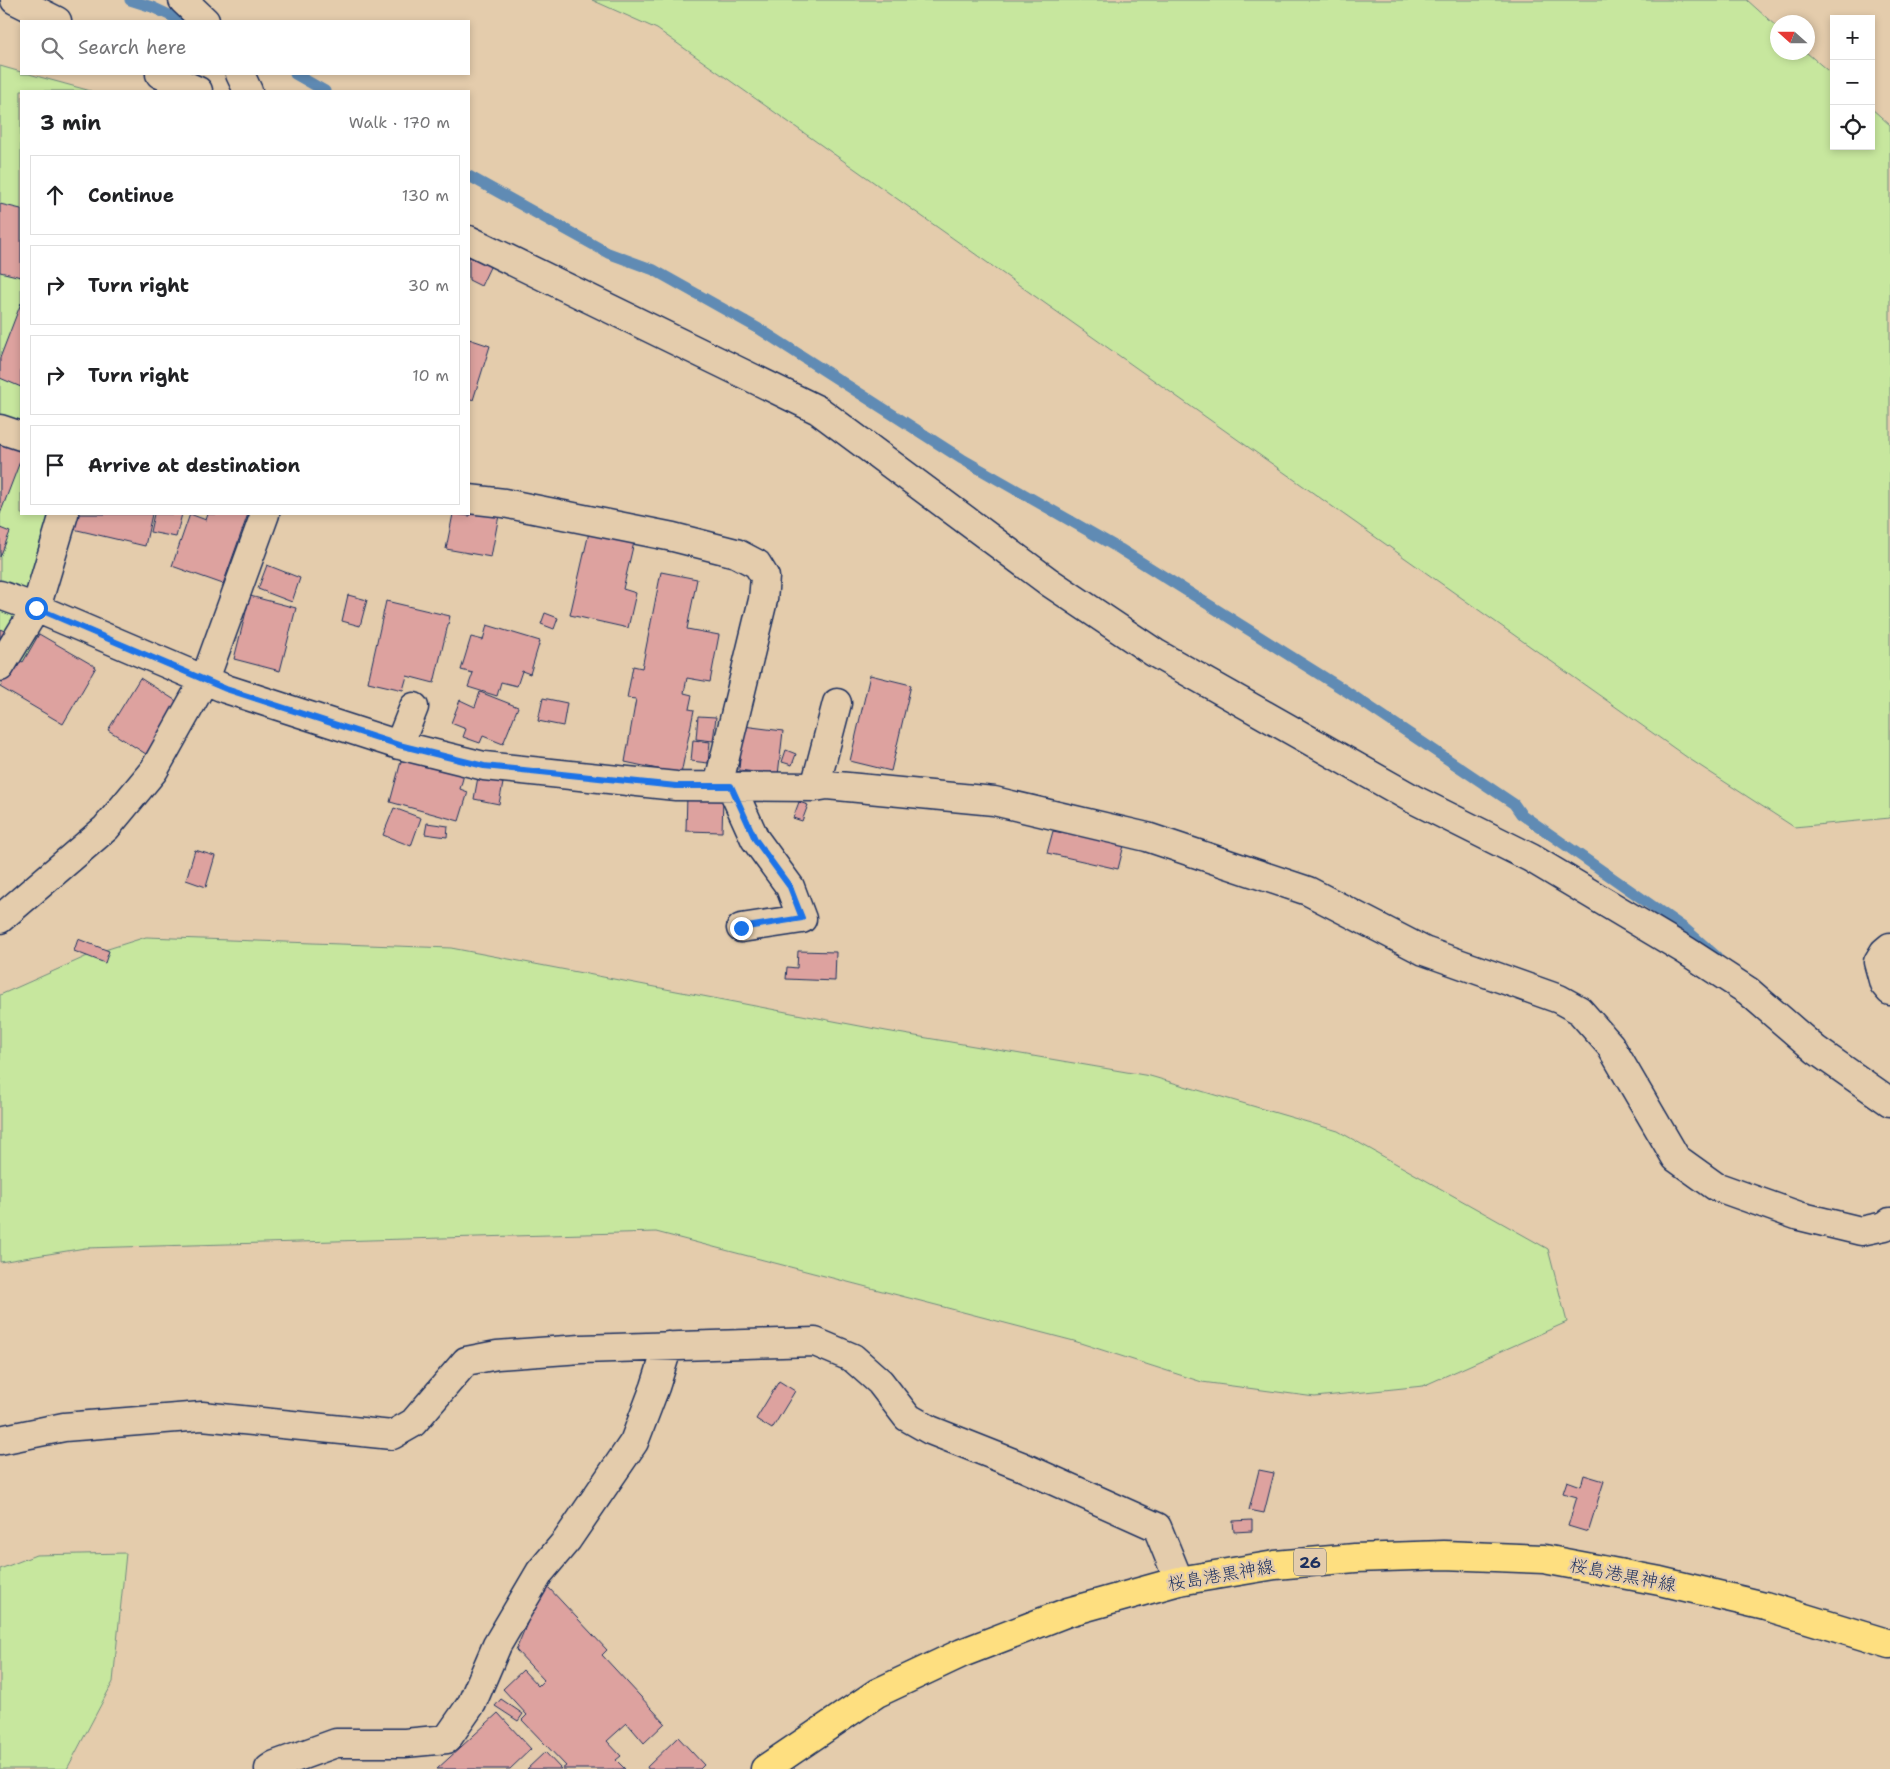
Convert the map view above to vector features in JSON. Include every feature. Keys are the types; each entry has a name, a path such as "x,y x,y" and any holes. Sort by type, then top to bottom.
{"main road":[{"name":"桜島港黒神線","path":"765,1769 877,1693 962,1653 1068,1612 1179,1580 1275,1565 1355,1558 1444,1555 1544,1560 1660,1581 1765,1606 1881,1642"}],"street":[{"path":"15,0 55,20"},
{"path":"183,0 204,20"},
{"path":"162,75 196,90"},
{"path":"240,75 248,90"},
{"path":"470,240 818,410 1049,582 1155,653 1413,799 1531,858 1685,950 1748,991 1816,1050 1890,1102"},
{"path":"0,429 20,436"},
{"path":"470,499 504,503 673,537 736,553 758,564 765,576 763,600 725,786 755,839 790,887 802,918 741,928"},
{"path":"0,667 36,608 64,515"},
{"path":"0,919 106,828 154,770 204,679 265,515"},
{"path":"0,595 36,608 226,689 399,745 484,766 676,786 826,786 994,801 1147,837 1308,890 1424,951 1559,999 1579,1010 1610,1044 1676,1158 1715,1186 1799,1216 1861,1231 1885,1226 1890,1222"},
{"path":"816,787 837,703"},
{"path":"399,745 414,707"},
{"path":"1890,947 1884,952 1878,962 1884,984 1890,991"},
{"path":"0,1440 64,1427 202,1416 392,1435 412,1423 466,1361 497,1355 581,1349 815,1342 853,1358 880,1382 907,1417 930,1430 1020,1466 1157,1527 1179,1580"},
{"path":"269,1769 275,1765 336,1743 405,1743 447,1739 472,1703 497,1645 540,1572 567,1540 634,1442 668,1346"},
{"path":"1881,1642 1890,1659"}],"green space":[{"path":"592,0 1747,0 1770,21 1770,60 1815,60 1830,73 1830,150 1875,150 1875,112 1890,125 1890,818 1794,827 1688,758 657,29"},
{"path":"0,66 20,72 20,75 33,75 87,90 20,90 20,515 64,515 29,668 0,668"},
{"path":"146,937 451,948 886,1031 1150,1076 1338,1131 1548,1249 1567,1322 1423,1386 1315,1397 1202,1382 1074,1341 656,1232 85,1248 0,1262 0,995 92,954"},
{"path":"126,1553 113,1682 67,1769 0,1769 0,1569 36,1555"}],"building":[{"path":"0,204 20,209 20,277 0,272"},
{"path":"470,254 491,265 481,286 470,280"},
{"path":"20,306 20,387 0,378 0,358"},
{"path":"470,339 490,346 473,400 470,398"},
{"path":"0,441 20,449 20,462 0,514"},
{"path":"473,505 500,510 491,557 446,549 453,515 470,516"},
{"path":"76,515 152,515 145,546 73,529"},
{"path":"154,515 182,515 176,537 150,532"},
{"path":"190,515 206,520 208,515 248,515 223,584 172,566"},
{"path":"0,528 10,532 0,557"},
{"path":"590,528 635,538 623,589 636,593 628,628 570,615"},
{"path":"267,565 300,578 292,602 258,589"},
{"path":"661,572 697,579 687,629 719,635 710,682 687,678 684,693 692,695 689,709 694,710 681,774 625,762 636,699 627,698 633,666 642,668"},
{"path":"348,595 367,600 360,626 342,621"},
{"path":"250,596 296,608 280,671 234,659"},
{"path":"386,601 450,616 434,683 407,676 403,690 368,682"},
{"path":"545,613 558,618 554,629 541,624"},
{"path":"487,625 540,641 530,674 522,671 517,686 501,682 497,696 468,687 473,673 461,670 471,637 483,640"},
{"path":"0,629 13,635 0,656"},
{"path":"39,634 96,667 63,724 0,687 16,658 23,662"},
{"path":"870,675 911,685 891,771 850,761"},
{"path":"140,678 178,702 146,754 108,730"},
{"path":"480,692 518,707 503,744 483,736 480,743 463,737 466,729 451,723 460,700 475,707"},
{"path":"543,698 567,703 563,726 538,721"},
{"path":"698,716 716,717 713,741 696,739"},
{"path":"743,726 783,731 778,775 739,770"},
{"path":"693,740 710,742 708,763 691,761"},
{"path":"786,750 796,754 792,765 782,762"},
{"path":"403,754 465,771 460,789 468,792 459,821 390,802"},
{"path":"478,777 503,783 499,804 474,799"},
{"path":"687,795 723,797 722,832 686,831"},
{"path":"799,802 808,805 802,821 793,818"},
{"path":"394,808 421,818 411,846 383,835"},
{"path":"427,823 448,826 447,837 425,834"},
{"path":"1065,824 1126,837 1118,869 1047,853 1053,831 1063,833"},
{"path":"195,850 215,856 206,887 186,880"},
{"path":"78,939 109,951 105,963 74,951"},
{"path":"798,951 836,952 835,981 786,979 787,967 797,968"},
{"path":"779,1381 795,1391 772,1429 756,1419"},
{"path":"1259,1470 1274,1473 1264,1513 1249,1510"},
{"path":"1584,1475 1604,1481 1588,1532 1568,1526 1577,1497 1563,1493 1567,1481 1581,1486"},
{"path":"1252,1520 1252,1531 1234,1532 1233,1521"},
{"path":"548,1587 607,1650 602,1655 665,1723 644,1743 627,1723 607,1741 621,1756 616,1760 625,1769 562,1769 566,1766 522,1720 527,1715 503,1689 523,1670 538,1686 544,1680 516,1650 528,1621"},
{"path":"501,1699 523,1714 518,1721 495,1706"},
{"path":"498,1713 531,1749 510,1769 437,1769"},
{"path":"678,1737 704,1765 700,1769 648,1769 647,1767"},
{"path":"545,1752 561,1769 527,1769"}],"waterway":[{"path":"130,0 152,7 180,20"},
{"path":"297,75 323,90"},
{"path":"470,177 608,253 654,270 761,330 962,459 1120,549 1346,691 1514,804 1521,814 1684,928 1717,957"}],"route":[{"path":"36,608 226,689 399,745 484,766 676,786 731,786 755,839 790,887 802,918 741,928"}]}
